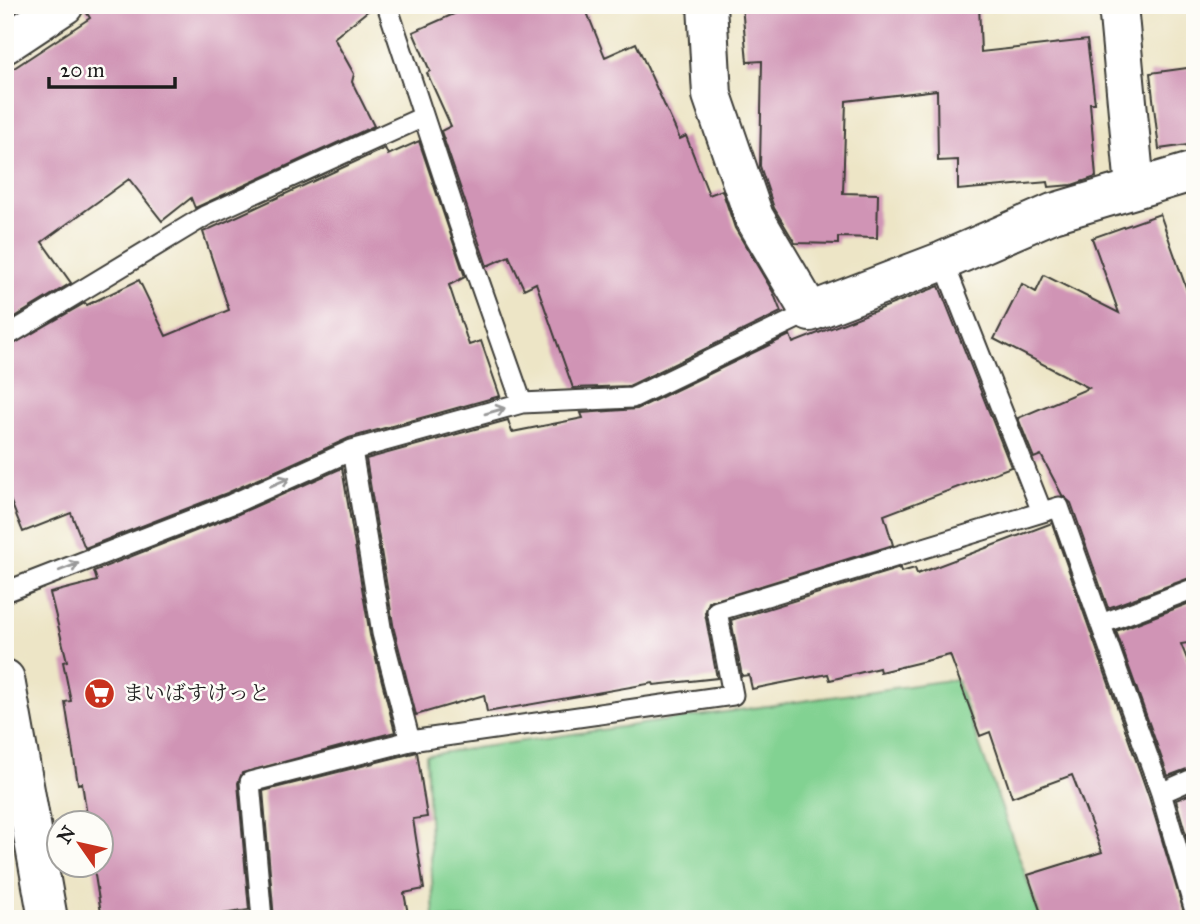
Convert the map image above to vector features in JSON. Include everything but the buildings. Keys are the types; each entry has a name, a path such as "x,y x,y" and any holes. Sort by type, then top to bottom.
{"street":[{"path":"5,44 64,5"},
{"path":"707,5 712,95 716,107 754,217 810,312 943,261 1053,213 1195,171"},
{"path":"1118,5 1135,188"},
{"path":"5,680 48,919"}],"lane":[{"path":"387,5 522,403"},
{"path":"5,337 205,216 423,117"},
{"path":"943,261 1042,512"},
{"path":"5,592 232,504 352,450 522,403 632,398 810,312"},
{"path":"352,450 382,633 410,741"},
{"path":"262,919 250,782 410,741 733,695 717,611 1059,507 1161,793 1195,911"},
{"path":"1101,624 1195,588"},
{"path":"1161,793 1195,778"}],"green space":[{"path":"956,679 1041,919 434,919 426,755"}],"place":[{"name":"まいばすけっと","path":"100,693"}]}
